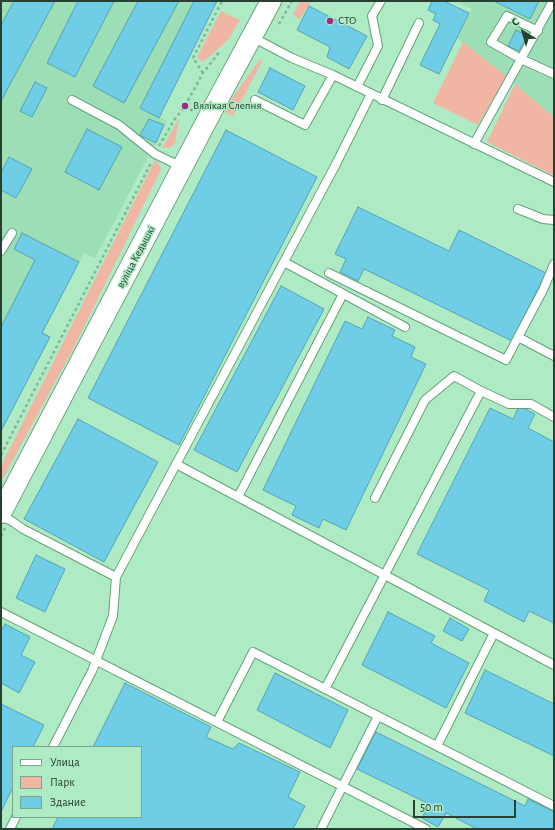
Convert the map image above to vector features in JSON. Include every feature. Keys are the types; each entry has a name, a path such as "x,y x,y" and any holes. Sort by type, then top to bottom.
{"street":[{"name":"вуліца Кедышкі","path":"1,513 183,167 260,42 271,1"}],"lane":[{"path":"357,87 378,46 372,16 381,1"},
{"path":"474,144 553,1"},
{"path":"538,30 507,16 491,42 521,59 554,74"},
{"path":"382,100 420,23"},
{"path":"260,42 333,75 554,182"},
{"path":"256,100 305,124 333,75"},
{"path":"54,746 92,670 113,616 116,577 336,164 371,94"},
{"path":"72,100 118,125 155,154 183,167"},
{"path":"518,209 544,219 554,220"},
{"path":"1,251 12,233"},
{"path":"284,262 405,327"},
{"path":"329,273 506,360 543,290 554,264"},
{"path":"238,498 343,294"},
{"path":"518,337 554,356"},
{"path":"375,498 425,400 454,376 509,404 531,404 554,417"},
{"path":"325,689 481,391"},
{"path":"176,464 554,665"},
{"path":"1,517 10,520 23,529 116,577"},
{"path":"1,612 426,829"},
{"path":"437,746 494,633"},
{"path":"217,722 253,652 554,806"},
{"path":"320,829 378,716"},
{"path":"10,829 16,818"}],"path":[{"path":"203,73 192,58 222,1"},
{"path":"260,42 276,30 292,1"},
{"path":"1,455 155,154 174,120 185,106 203,73 220,51"}],"shaded area":[{"path":"1,1 217,1 159,117 167,121 95,258 84,253 43,332 50,337 1,432"},
{"path":"456,1 554,1 554,117 457,38 472,9"}],"green space":[{"path":"300,1 311,1 300,19 293,15"},
{"path":"221,11 240,20 228,40 204,61 200,61 197,57"},
{"path":"463,42 506,76 478,125 433,103"},
{"path":"260,59 262,62 233,116 223,111"},
{"path":"515,84 554,117 554,176 487,142"},
{"path":"179,118 175,143 169,148 162,148"},
{"path":"155,160 161,167 160,172 73,349 1,482 1,466"}],"building":[{"path":"14,1 55,1 1,101 1,25"},
{"path":"78,1 114,1 75,77 47,63"},
{"path":"138,1 179,1 124,103 93,86"},
{"path":"194,1 217,1 159,118 140,108"},
{"path":"432,1 444,1 469,13 439,74 420,65 440,24 433,20 436,14 428,10"},
{"path":"494,1 539,1 530,19"},
{"path":"309,6 367,36 349,69 327,57 330,47 297,30"},
{"path":"516,30 527,36 519,51 508,46"},
{"path":"270,68 305,86 293,110 258,92"},
{"path":"35,82 47,88 32,117 20,111"},
{"path":"149,119 164,125 156,143 140,135"},
{"path":"87,129 122,147 99,190 65,172"},
{"path":"226,130 317,177 179,445 88,398"},
{"path":"9,157 32,169 16,198 1,190 1,173"},
{"path":"358,207 449,251 459,230 546,273 512,341 364,269 358,281 340,272 346,259 335,254"},
{"path":"22,233 79,262 42,333 50,337 1,431 1,327 35,260 14,249"},
{"path":"281,286 324,309 237,472 194,450"},
{"path":"368,317 395,330 392,336 415,347 411,357 426,364 346,530 323,519 319,528 292,515 296,506 263,490 345,321 362,329"},
{"path":"519,406 535,414 528,428 554,442 554,623 529,611 524,622 484,601 489,590 417,554 490,408 513,419"},
{"path":"78,419 158,462 104,562 24,519"},
{"path":"36,555 65,569 45,612 16,598"},
{"path":"388,612 435,636 431,643 469,663 446,708 362,665"},
{"path":"450,618 469,629 462,641 443,631"},
{"path":"5,624 30,637 21,655 35,662 19,693 1,683 1,631"},
{"path":"485,670 554,704 554,756 465,713"},
{"path":"275,673 348,710 330,748 257,710"},
{"path":"125,683 211,727 206,737 233,749 239,743 300,772 288,797 305,806 293,829 52,829 58,818 142,818 142,746 94,746"},
{"path":"1,704 44,725 34,746 12,746 12,789 1,812"},
{"path":"376,732 525,806 528,799 554,812 554,829 477,829 446,813 438,827 422,818 429,804 357,769"}],"place":[{"name":"СТО","path":"330,21"},
{"name":"Вялікая Слепня","path":"185,106"}]}
